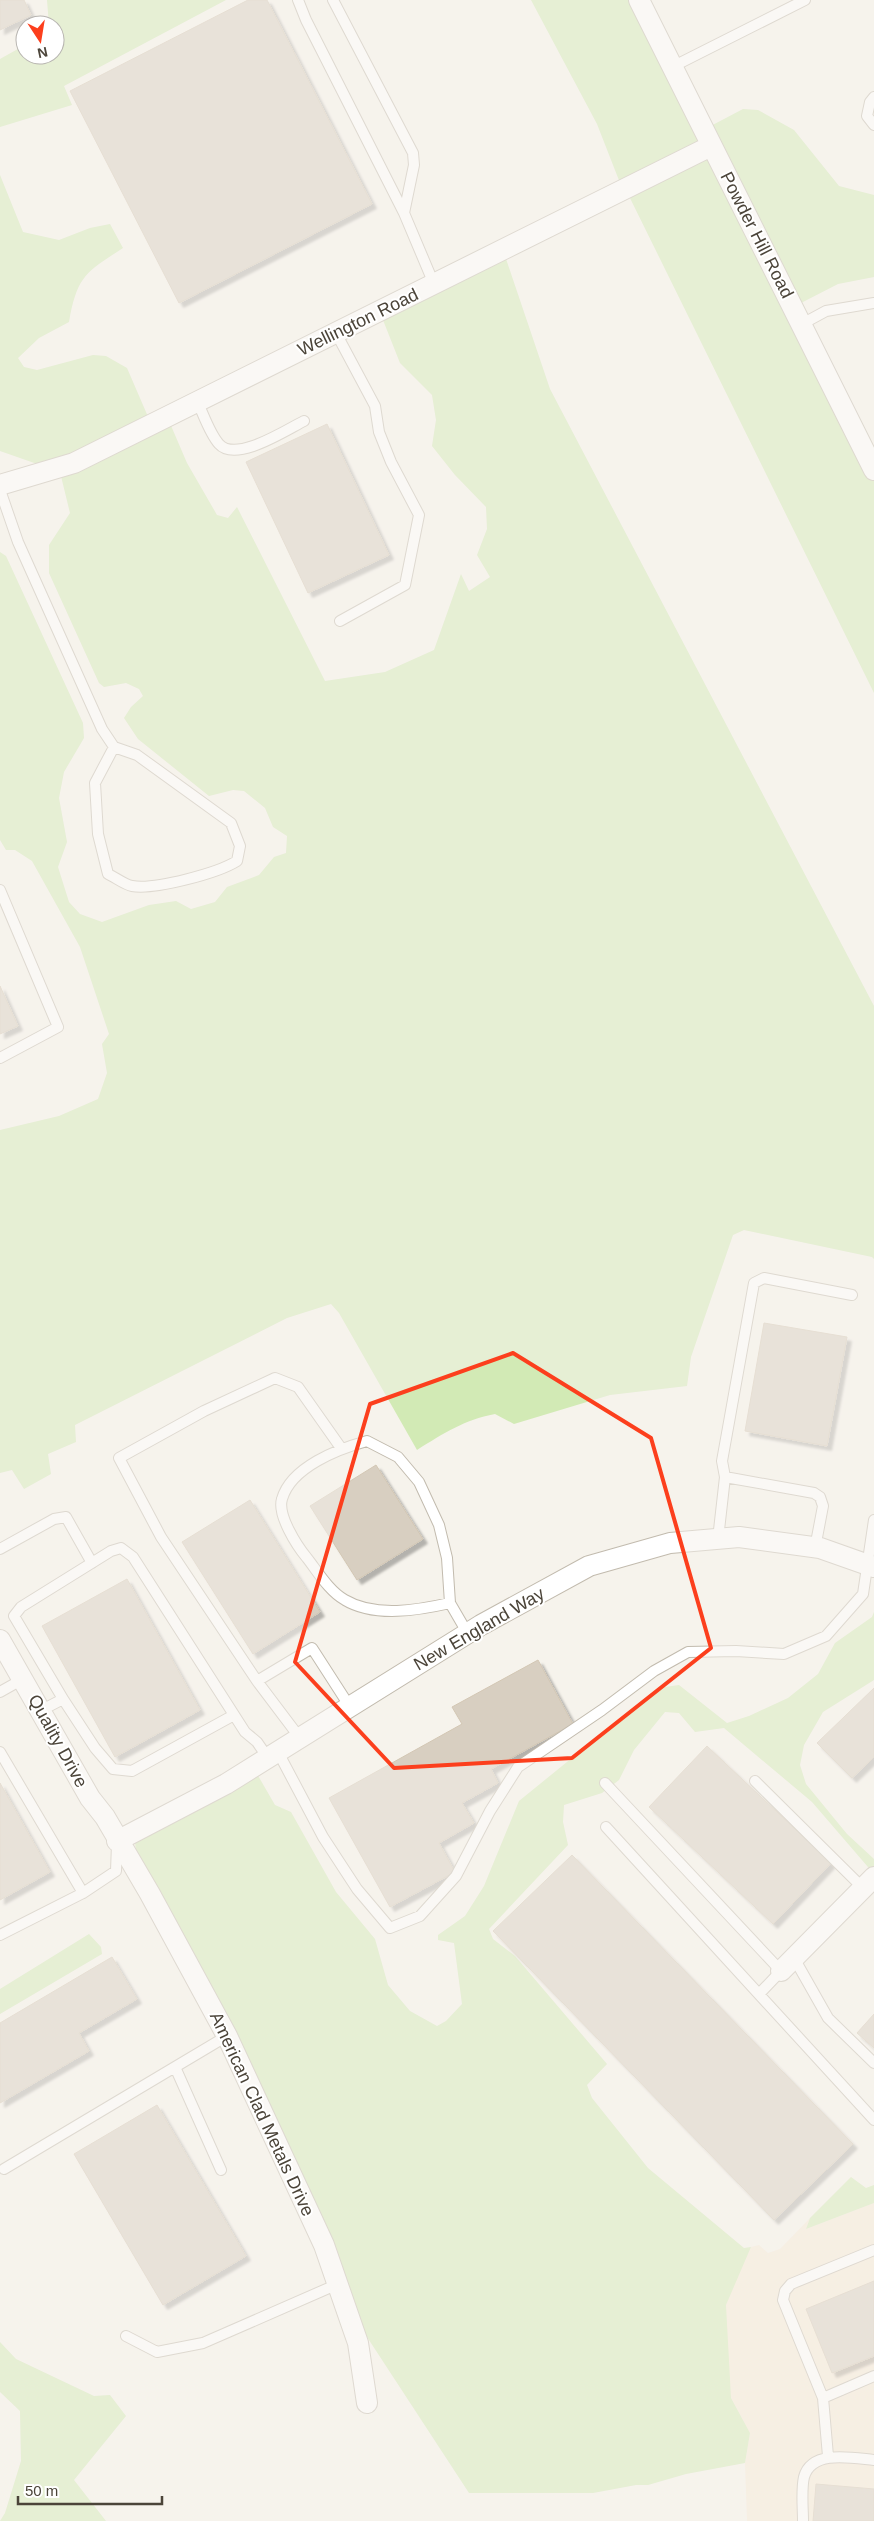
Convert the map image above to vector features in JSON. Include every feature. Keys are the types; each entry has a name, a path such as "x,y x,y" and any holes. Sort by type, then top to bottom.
{"street":[{"name":"Powder Hill Road","path":"639,0 874,470"},
{"name":"Wellington Road","path":"0,485 74,463 198,403 711,146"},
{"name":"New England Way","path":"117,1841 226,1784 468,1634 589,1566 670,1543 739,1537 816,1548 871,1565"},
{"name":"Quality Drive","path":"0,1640 90,1798 105,1817 117,1841"},
{"name":"American Clad Metals Drive","path":"117,1841 150,1894 227,2036 324,2245 358,2342 367,2403"},
{"path":"787,1965 868,1882"}],"lane":[{"path":"298,0 306,20 404,213 434,284"},
{"path":"334,0 413,153 414,165 404,213"},
{"path":"672,68 805,0"},
{"path":"874,97 870,102 867,116 874,125"},
{"path":"802,324 826,311 874,303"},
{"path":"336,333 375,406 379,432 391,462 419,515 405,585 340,620"},
{"path":"198,403 220,444 229,451 245,450 304,421"},
{"path":"0,490 18,542 102,728 114,747 137,755 231,823 240,846 237,862 227,868 171,882 132,886 108,874 98,834 95,783 114,747"},
{"path":"0,890 58,1027 0,1058"},
{"path":"718,1539 725,1477 722,1461 754,1283 764,1278 852,1295"},
{"path":"300,1738 258,1681 161,1537 119,1458 204,1411 275,1378 298,1387 341,1448"},
{"path":"450,1603 396,1612 346,1601 330,1587 300,1550 284,1518 281,1500 298,1473 341,1448 367,1441 398,1457 419,1482 439,1525 448,1558 450,1603 468,1634"},
{"path":"725,1477 814,1493 820,1497 823,1506 816,1548"},
{"path":"0,1549 54,1519 66,1517 92,1563"},
{"path":"234,1715 132,1771 113,1769 95,1748 63,1699 14,1616 21,1607 111,1551 122,1548 133,1557 245,1732 273,1755 357,1889 390,1928 420,1916 456,1876 490,1811 518,1767 602,1710 654,1670 688,1652 736,1651 784,1654 826,1636 863,1594 871,1565 874,1520"},
{"path":"258,1681 312,1648 350,1707"},
{"path":"0,1692 23,1679"},
{"path":"40,1711 63,1699"},
{"path":"0,1752 83,1894"},
{"path":"755,1781 868,1882"},
{"path":"605,1783 787,1965 828,2018 874,2062"},
{"path":"606,1827 874,2120"},
{"path":"0,1934 83,1894 116,1871 117,1841"},
{"path":"760,1994 787,1965"},
{"path":"4,2169 227,2036"},
{"path":"174,2067 221,2170"},
{"path":"828,2456 822,2398 783,2300 785,2291 791,2284 874,2250"},
{"path":"126,2336 157,2352 203,2343 338,2284"},
{"path":"822,2398 874,2376"},
{"path":"802,2521 804,2478 809,2468 828,2456 874,2460"}],"highlighted area":[{"path":"513,1353 651,1438 711,1648 572,1758 394,1768 295,1662 370,1404"}],"shaded area":[{"path":"874,2203 874,2521 747,2521 745,2463 750,2433 731,2398 727,2357 726,2305 733,2286 751,2247 759,2245 768,2253 780,2249 810,2218 806,2229"}],"green space":[{"path":"47,0 226,0 64,86 72,105 0,127 0,59 15,51 15,65 65,65 65,15 48,15"},
{"path":"531,0 640,0 705,129 743,109 758,110 794,130 839,186 874,195 874,277 838,284 801,303 874,468 874,693 628,194 622,188 597,124"},
{"path":"0,175 23,232 59,240 90,228 110,224 123,248 100,263 85,277 76,294 69,322 39,338 18,358 24,367 37,370 93,355 106,356 127,368 152,426 169,421 187,463 217,515 228,518 237,507 325,681 385,672 434,650 461,574 469,591 490,577 477,555 487,529 486,507 455,475 432,446 436,420 432,395 400,363 381,315 504,253 550,389 874,1006 874,1259 872,1257 744,1230 733,1235 691,1357 687,1386 610,1395 514,1424 495,1414 454,1428 417,1450 339,1313 331,1304 287,1318 75,1425 76,1442 48,1454 51,1474 24,1489 12,1470 0,1473 0,1130 59,1116 98,1099 107,1073 102,1044 109,1034 80,947 32,861 15,850 6,850 0,840 0,552 6,556 83,723 84,738 64,772 59,798 67,842 58,867 69,902 80,914 102,922 149,905 176,901 191,909 215,902 227,887 259,875 274,857 286,853 287,836 273,827 265,808 244,791 233,790 209,796 138,739 124,718 131,707 143,696 139,689 126,683 104,687 99,683 49,573 49,545 70,513 60,472 0,451"},
{"path":"874,1612 874,1680 823,1712 804,1745 800,1765 806,1784 847,1834 874,1859 874,1874 812,1802 724,1728 695,1732 679,1713 665,1712 634,1750 619,1780 602,1793 564,1805 563,1822 568,1845 489,1929 493,1939 515,1956 607,2064 587,2085 592,2098 648,2168 744,2248 751,2247 726,2305 731,2398 750,2433 745,2463 686,2474 648,2485 636,2485 593,2493 469,2493 352,2314 136,1851 134,1833 253,1767 275,1805 291,1812 336,1892 375,1939 388,1985 410,2011 437,2026 446,2021 462,2004 454,1943 438,1940 438,1935 465,1916 484,1886 519,1801 658,1688 679,1685 727,1723 749,1716 788,1698 818,1674 835,1643 872,1617"},
{"path":"89,1934 101,1947 102,1954 0,2014 0,1989"},
{"path":"851,2177 866,2188 874,2185 874,2203 806,2229 810,2218"},
{"path":"0,2342 16,2359 94,2396 110,2395 126,2416 74,2480 106,2521 0,2521 5,2513 21,2461 20,2411 0,2392"}],"building":[{"path":"0,0 24,0 31,15 15,15 15,23 0,30"},
{"path":"248,0 267,0 372,204 179,303 70,91"},
{"path":"327,424 389,555 308,593 246,462"},
{"path":"0,986 18,1026 0,1034"},
{"path":"764,1323 847,1337 827,1446 745,1431"},
{"path":"376,1465 423,1539 357,1580 310,1506"},
{"path":"250,1500 320,1612 253,1654 182,1542"},
{"path":"127,1579 200,1710 115,1757 42,1626"},
{"path":"538,1660 573,1724 491,1769 498,1783 462,1803 474,1823 439,1843 455,1872 390,1907 329,1798 462,1724 452,1707"},
{"path":"874,1688 874,1757 852,1778 817,1743"},
{"path":"707,1746 831,1863 773,1924 649,1807"},
{"path":"0,1783 50,1872 0,1900"},
{"path":"572,1855 853,2144 774,2220 493,1931"},
{"path":"112,1957 137,1999 79,2033 89,2051 0,2103 0,2023"},
{"path":"874,2014 874,2048 857,2033"},
{"path":"157,2105 246,2256 163,2305 74,2154"},
{"path":"874,2281 874,2356 832,2373 806,2309"},
{"path":"816,2484 874,2489 874,2521 813,2521"}]}
